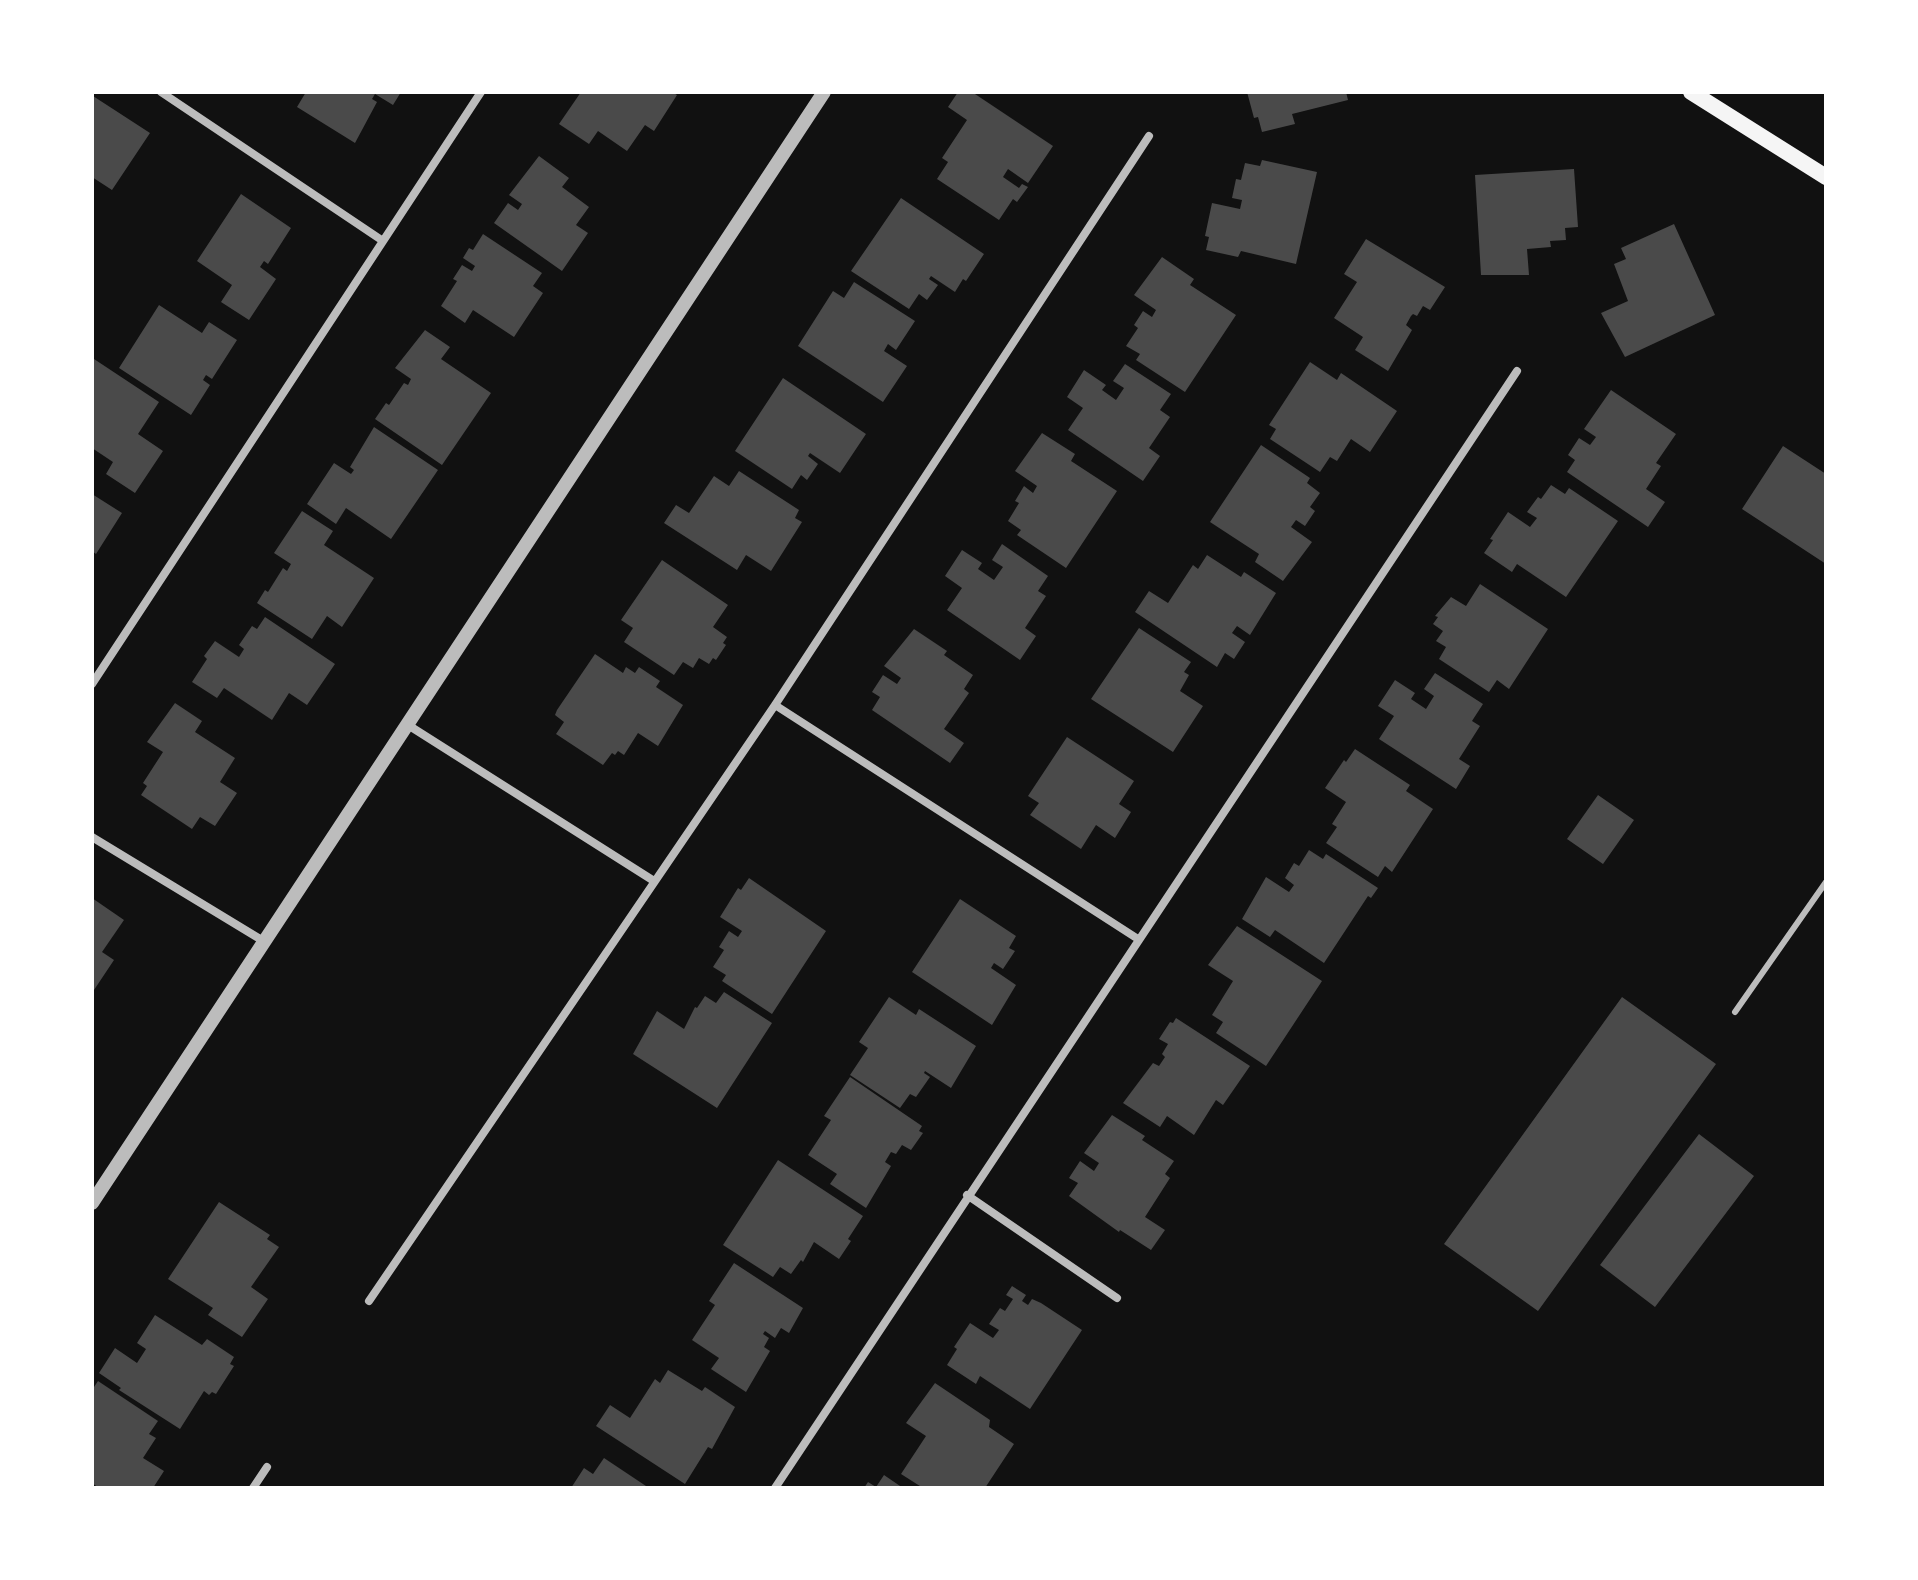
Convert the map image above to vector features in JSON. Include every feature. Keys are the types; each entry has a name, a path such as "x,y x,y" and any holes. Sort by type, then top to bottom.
{"main road":[{"path":"1691,92 1826,177"}],"street":[{"path":"161,92 383,241"},
{"path":"92,684 481,92"},
{"path":"92,1203 824,92"},
{"path":"369,1301 775,705 1149,136"},
{"path":"775,1488 1517,371"},
{"path":"775,705 1138,939"},
{"path":"408,725 654,881"},
{"path":"92,837 265,942"},
{"path":"967,1195 1117,1298"},
{"path":"253,1488 267,1467"}],"lane":[{"path":"1735,1012 1826,882"}],"building":[{"path":"306,92 401,92 393,105 375,94 372,99 377,102 355,143 297,107"},
{"path":"581,92 672,92 677,95 654,131 645,125 627,151 598,131 589,144 559,124"},
{"path":"958,92 972,92 1053,146 1028,183 1008,169 1003,177 1019,188 1022,184 1028,187 1017,202 1013,199 999,220 937,179 948,162 942,158 967,120 948,107"},
{"path":"1247,92 1346,92 1348,100 1292,114 1295,124 1262,132 1258,117 1254,118"},
{"path":"93,96 150,133 112,190 92,177"},
{"path":"539,156 569,178 562,187 589,207 576,225 588,233 562,271 494,223 508,203 518,210 522,204 509,195"},
{"path":"1262,160 1317,172 1296,264 1241,251 1238,257 1206,250 1209,237 1205,236 1212,203 1240,209 1242,200 1232,198 1236,179 1241,180 1245,163 1260,166"},
{"path":"1574,169 1578,227 1565,228 1566,240 1550,241 1551,247 1527,249 1529,275 1481,275 1475,175"},
{"path":"241,194 291,228 268,264 264,261 260,267 276,279 249,320 221,302 232,285 197,261"},
{"path":"901,198 984,254 955,292 931,276 929,279 938,285 927,300 919,294 909,309 851,271"},
{"path":"1674,224 1715,315 1625,357 1601,313 1628,301 1614,264 1626,259 1621,248"},
{"path":"483,234 542,273 533,286 543,293 514,337 473,310 465,323 441,306 457,281 453,279 462,265 472,271 475,266 463,258 469,248 473,250"},
{"path":"1366,239 1445,287 1430,310 1423,306 1417,316 1411,316 1406,325 1412,330 1388,371 1355,350 1363,337 1334,318 1357,282 1344,274"},
{"path":"1162,257 1194,279 1190,285 1236,315 1185,392 1136,360 1140,354 1126,346 1138,328 1134,325 1143,311 1152,317 1156,310 1134,295"},
{"path":"854,282 915,321 896,350 888,344 884,351 907,366 883,402 798,346 833,291 844,298"},
{"path":"159,305 202,333 209,322 237,340 212,379 206,375 203,380 210,385 191,415 119,368"},
{"path":"425,330 450,347 441,359 491,393 442,465 375,419 404,383 408,385 411,379 395,368"},
{"path":"94,359 159,402 138,434 163,451 135,493 106,474 113,462 92,448"},
{"path":"1310,362 1337,380 1341,373 1397,411 1370,452 1351,439 1337,461 1330,457 1320,472 1270,439 1276,429 1269,425"},
{"path":"1125,364 1171,394 1160,410 1170,417 1149,448 1160,456 1143,481 1068,430 1083,408 1067,397 1084,370 1106,385 1102,390 1116,400 1124,388 1113,381"},
{"path":"783,378 866,434 840,473 810,453 808,456 818,464 807,480 801,475 792,489 735,451"},
{"path":"1611,390 1676,434 1656,463 1661,466 1646,489 1665,502 1648,527 1567,472 1575,460 1568,455 1579,438 1590,445 1596,437 1584,429"},
{"path":"374,427 438,470 391,539 346,508 336,524 307,504 334,463 351,474 354,470 350,467"},
{"path":"1042,433 1075,454 1071,461 1117,491 1066,568 1017,535 1021,530 1008,521 1019,503 1015,501 1024,486 1033,493 1037,486 1015,471"},
{"path":"1261,445 1310,478 1307,483 1320,493 1310,507 1315,511 1305,526 1296,520 1291,527 1312,542 1283,581 1255,562 1259,554 1210,522"},
{"path":"1783,446 1826,474 1826,564 1742,509"},
{"path":"739,471 799,510 795,518 802,522 771,571 746,555 737,570 664,523 676,505 689,513 714,476 729,486"},
{"path":"1551,485 1565,494 1569,488 1618,521 1566,597 1517,564 1512,572 1484,553 1508,512 1530,527 1537,518 1527,512"},
{"path":"92,494 122,513 96,554 92,551"},
{"path":"302,511 333,531 324,545 374,578 342,627 327,616 312,639 257,603 283,568 287,571 291,564 274,553"},
{"path":"1002,544 1048,576 1038,591 1046,596 1025,628 1036,636 1020,660 947,610 962,588 945,576 962,550 982,563 978,569 994,580 1003,567 992,560"},
{"path":"1207,555 1241,577 1244,572 1276,593 1250,635 1237,626 1232,633 1245,642 1234,659 1225,653 1217,667 1135,612 1149,591 1168,603 1193,565 1198,569"},
{"path":"662,560 728,605 713,627 727,637 723,643 726,645 716,660 713,658 709,664 699,658 693,668 683,662 674,675 624,642 633,628 621,620"},
{"path":"1480,584 1548,629 1509,689 1497,680 1489,692 1439,659 1446,647 1436,641 1443,631 1433,624 1438,617 1435,616 1451,597 1466,606"},
{"path":"265,617 335,664 307,705 289,693 272,720 224,688 217,698 192,682 215,641 239,657 244,649 239,645 252,626 257,629"},
{"path":"1139,628 1191,662 1184,672 1189,675 1180,691 1203,706 1173,752 1091,699"},
{"path":"914,629 947,651 944,655 973,675 964,689 969,693 944,729 964,743 950,763 872,710 880,697 872,692 883,675 897,684 901,678 884,666"},
{"path":"595,654 623,673 626,667 635,673 639,667 660,681 656,687 683,705 658,746 638,733 624,755 618,751 615,755 612,753 603,765 556,734 564,722 555,715 557,710"},
{"path":"1435,673 1483,704 1472,721 1480,726 1459,759 1470,766 1456,789 1379,739 1394,716 1378,706 1395,680 1415,693 1411,699 1426,709 1434,696 1424,689"},
{"path":"175,703 202,721 195,732 235,758 220,782 237,793 215,826 200,817 192,829 141,795 147,786 143,783 163,752 147,742"},
{"path":"1067,737 1134,781 1119,804 1131,812 1115,838 1096,825 1081,849 1030,815 1039,803 1028,796"},
{"path":"1355,749 1410,785 1406,791 1433,809 1392,872 1385,866 1378,877 1326,843 1337,827 1332,824 1346,802 1325,788"},
{"path":"1598,795 1634,820 1603,864 1567,839"},
{"path":"1309,850 1323,859 1326,854 1378,888 1371,898 1368,896 1324,963 1275,930 1270,937 1242,919 1266,877 1289,892 1294,885 1285,878 1294,863 1299,866"},
{"path":"749,878 826,931 772,1014 722,981 726,975 713,967 724,950 719,947 729,931 738,937 742,931 720,917 738,888 741,890"},
{"path":"92,898 124,920 102,952 114,960 92,993"},
{"path":"960,899 1016,936 1009,948 1015,951 1003,969 994,963 991,968 1016,985 992,1025 912,972"},
{"path":"1237,926 1322,981 1266,1066 1216,1033 1223,1022 1212,1015 1233,981 1208,965"},
{"path":"724,992 772,1023 717,1108 633,1054 657,1011 684,1029 695,1007 705,996 716,1003"},
{"path":"889,997 916,1015 919,1009 976,1046 951,1088 925,1071 930,1077 916,1097 910,1094 900,1108 850,1075 868,1048 859,1042"},
{"path":"1622,997 1716,1064 1538,1311 1444,1244"},
{"path":"1176,1018 1250,1066 1223,1105 1216,1100 1194,1135 1167,1116 1160,1127 1123,1103 1153,1063 1159,1066 1165,1057 1162,1054 1168,1044 1159,1039"},
{"path":"850,1077 922,1126 919,1131 923,1133 911,1150 902,1145 896,1154 891,1152 885,1162 891,1166 866,1208 830,1184 837,1174 808,1155 831,1120 824,1116"},
{"path":"1112,1115 1145,1136 1142,1140 1174,1161 1165,1174 1170,1178 1145,1217 1165,1230 1151,1250 1119,1232 1069,1196 1078,1183 1069,1178 1080,1161 1094,1171 1099,1163 1084,1153"},
{"path":"1699,1134 1754,1176 1655,1307 1600,1265"},
{"path":"778,1160 863,1216 839,1259 814,1242 803,1262 801,1260 791,1274 780,1267 773,1277 723,1245"},
{"path":"219,1202 270,1235 267,1239 279,1247 251,1287 268,1299 242,1337 208,1315 213,1308 168,1279"},
{"path":"734,1263 803,1308 789,1333 781,1328 775,1338 765,1331 763,1334 769,1338 764,1347 770,1351 746,1392 711,1369 719,1358 692,1340 715,1305 709,1301"},
{"path":"1012,1286 1026,1295 1022,1301 1028,1305 1032,1299 1041,1303 1082,1330 1030,1409 980,1376 976,1384 947,1365 957,1349 954,1347 970,1323 993,1338 999,1330 989,1324 1000,1308 1005,1311 1013,1299 1006,1295"},
{"path":"155,1315 202,1345 207,1339 234,1357 230,1364 234,1366 216,1394 212,1392 209,1395 204,1391 180,1429 119,1390 121,1388 99,1373 115,1348 137,1363 146,1349 137,1343"},
{"path":"668,1370 702,1391 705,1387 735,1407 712,1449 708,1447 685,1484 596,1426 610,1405 630,1418 655,1379 660,1383"},
{"path":"98,1381 158,1421 149,1434 156,1438 143,1458 164,1471 153,1488 99,1488 92,1483 92,1390"},
{"path":"935,1383 990,1420 989,1427 1014,1444 985,1488 923,1488 901,1474 926,1436 906,1423"},
{"path":"604,1458 649,1488 571,1488 584,1468 593,1474"},
{"path":"884,1475 903,1488 864,1488 868,1482 876,1487"}]}
